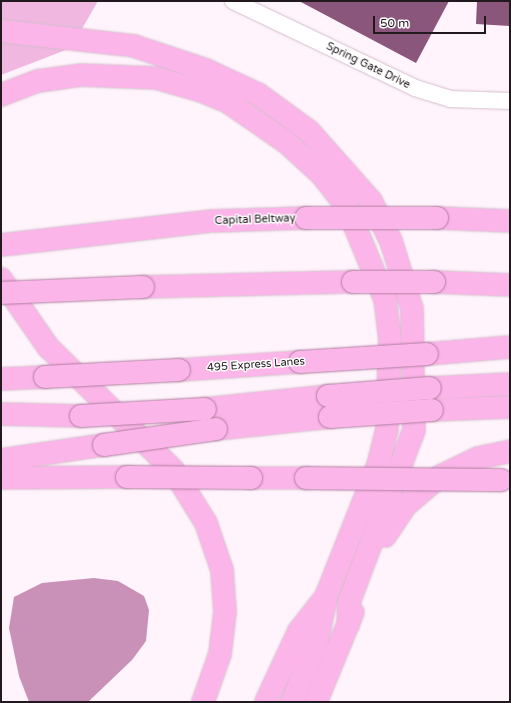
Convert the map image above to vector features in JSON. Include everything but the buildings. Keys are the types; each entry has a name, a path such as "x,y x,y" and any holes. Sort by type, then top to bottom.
{"highway":[{"path":"9,31 134,46 206,70 258,94 309,131 371,201 391,241 412,309 414,423 401,470 349,602 348,625"},
{"path":"1,95 38,81 80,75 156,78 202,91 233,106 287,143 308,161 347,207 385,299 391,372 387,429 378,465 327,594 317,641 292,702"},
{"name":"Capital Beltway","path":"1,245 213,221 306,218 437,218 510,221"},
{"path":"1,279 48,347 173,470 206,523 222,570 225,612 220,654 203,702"},
{"path":"1,293 143,287 353,282 434,282 510,285"},
{"name":"495 Express Lanes","path":"1,379 179,370 427,354 510,347"},
{"path":"1,414 81,416 206,409 328,396 430,388 510,384"},
{"path":"1,460 216,429 330,417 432,410 510,407"},
{"path":"316,702 384,538 406,505 458,467 510,451"},
{"path":"1,478 127,477 506,480"},
{"path":"266,702 299,631 327,594"}],"street":[{"name":"Spring Gate Drive","path":"233,1 415,88 450,99 510,101"}],"shaded area":[{"path":"1,1 98,1 71,48 1,75"},
{"path":"94,578 118,581 144,596 149,610 146,641 132,660 88,702 29,702 19,676 9,628 14,597 42,583"}]}
